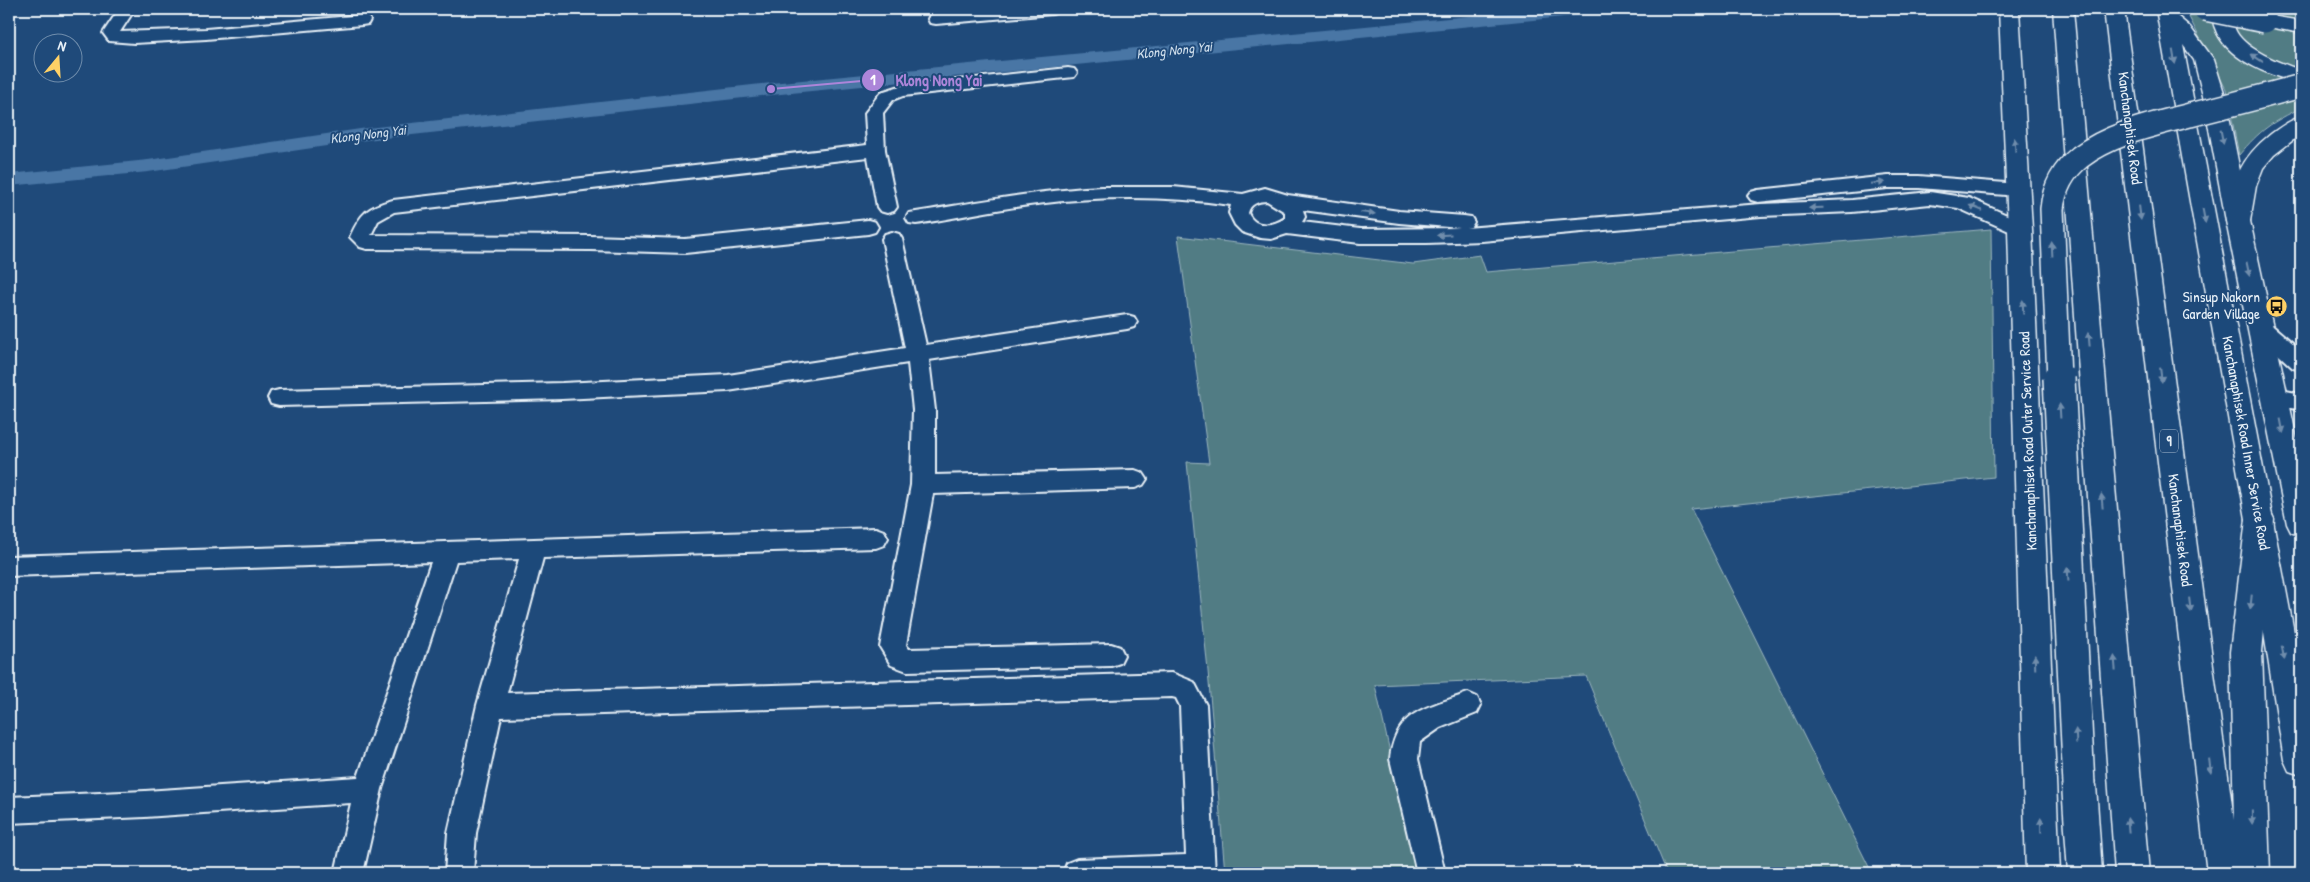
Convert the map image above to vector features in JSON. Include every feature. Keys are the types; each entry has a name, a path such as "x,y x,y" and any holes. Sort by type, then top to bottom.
{"main road":[{"name":"Kanchanaphisek Road Outer Service Road","path":"2009,9 2020,229 2043,873"},
{"path":"2063,9 2132,873"},
{"name":"Kanchanaphisek Road","path":"2114,9 2224,873"},
{"path":"2217,10 2301,27"},
{"path":"2217,10 2225,29 2232,39 2260,60 2285,72 2301,77"},
{"path":"2166,13 2183,31 2204,60 2214,96 2261,327 2289,400 2301,524"},
{"name":"Kanchanaphisek Road Inner Service Road","path":"2166,13 2260,519 2301,760"},
{"path":"2085,873 2052,238 2055,192 2064,174 2083,156 2120,135 2301,86"},
{"path":"2238,221 2244,184 2253,165 2269,146 2301,124"},
{"path":"2253,873 2246,652 2260,519"}],"street":[{"path":"127,9 114,26 112,33 115,37 134,38 206,34 362,20"},
{"path":"936,19 1052,9"},
{"path":"887,207 876,150 874,113 887,96 900,91 1068,73"},
{"path":"868,227 684,246 591,243 367,242 360,237 369,217 376,211 393,206 876,150"},
{"path":"1286,227 1360,236 1474,228 1761,203 1888,182 1919,182 2018,190"},
{"path":"916,218 1054,196 1094,194 1190,195 1243,200"},
{"path":"1288,201 1294,209 1295,217 1290,225 1286,227 1267,232 1254,230 1244,224 1238,216 1238,208 1243,200 1253,195 1265,194 1278,196 1288,201 1474,228"},
{"path":"1761,203 1852,206 1930,198 1962,202 2020,229"},
{"path":"868,227 870,217 880,209 887,207 895,206 908,209 916,218"},
{"path":"868,227 876,236 900,237 913,229 916,218"},
{"path":"892,238 917,353 924,410 923,485 893,647 900,657 907,660 1111,655"},
{"path":"279,398 562,391 728,383 1127,322"},
{"path":"2261,327 2301,362"},
{"path":"923,485 1135,479"},
{"path":"9,566 876,538"},
{"path":"458,873 462,833 490,705 534,548"},
{"path":"349,873 368,789 447,551"},
{"path":"490,705 1172,685 1184,690 1193,705 1201,871 1077,873"},
{"path":"1431,873 1404,758 1405,745 1410,733 1421,725 1468,705"},
{"path":"9,810 145,804 368,789"}],"green space":[{"path":"2187,9 2301,9 2301,108 2267,127 2239,155 2226,89 2189,17"},
{"path":"1991,229 1994,477 1691,509 1872,873 1667,873 1586,676 1375,685 1417,873 1225,873 1208,671 1187,462 1209,463 1178,236 1413,264 1480,255 1486,272"}],"waterway":[{"name":"Klong Nong Yai","path":"9,180 148,166 367,134 771,89 1594,9"}],"place":[{"name":"Klong Nong Yai","path":"771,89"},
{"name":"Sinsup Nakorn Garden Village","path":"2276,306"}]}
